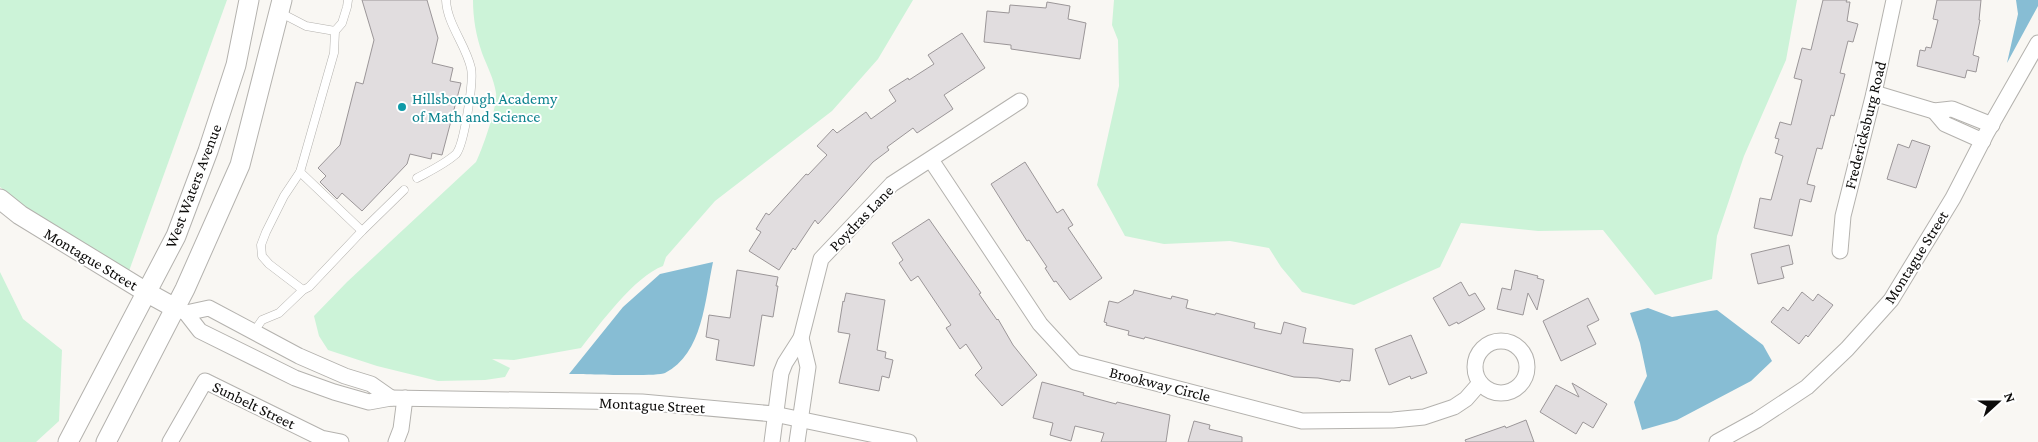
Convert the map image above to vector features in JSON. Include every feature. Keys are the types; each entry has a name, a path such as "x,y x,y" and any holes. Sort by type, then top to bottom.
{"street":[{"name":"West Waters Avenue","path":"68,442 176,236 208,151 236,65 249,0"},
{"name":"Fredericksburg Road","path":"1840,251 1842,216 1874,94 1894,0"},
{"name":"West Waters Avenue","path":"106,442 181,310 240,165 278,4"},
{"name":"Montague Street","path":"1717,442 1757,420 1807,387 1847,349 1891,300 1953,198 2038,43"},
{"path":"1874,94 1934,111 1952,109 1992,124"},
{"name":"Poydras Lane","path":"772,442 774,414 781,373 801,338 820,259 892,184 1020,101"},
{"path":"1934,111 1945,124 1983,141"},
{"name":"Brookway Circle","path":"931,160 1040,324 1075,362 1302,420 1393,420 1424,417 1454,406 1466,399 1480,383"},
{"name":"Montague Street","path":"0,199 20,215 146,292 181,310 200,331 295,378 369,402 398,398 642,402 774,414 909,442"},
{"path":"181,310 208,308 299,356 345,376 371,384 398,398 401,429 396,442"},
{"name":"Poydras Lane","path":"797,442 802,419 808,367 801,338"},
{"name":"Sunbelt Street","path":"170,442 205,381 321,438 341,442"}],"lane":[{"path":"303,290 262,256 261,245 284,196 300,172 334,53 335,31 342,23 348,0"},
{"path":"417,178 457,152 462,138 472,87 471,68 452,24 446,0"},
{"path":"278,4 306,26 335,31"},
{"path":"300,172 362,231"},
{"path":"253,333 262,320 279,313 303,290 309,287 404,190"}],"green space":[{"path":"0,0 227,0 129,271 26,208 0,187"},
{"path":"473,0 913,0 878,59 832,111 715,201 666,257 663,266 652,271 630,290 581,348 514,360 492,359 510,368 505,377 485,380 438,381 377,366 328,350 319,336 314,316 347,282 476,162 492,117 496,93 478,40"},
{"path":"1114,0 1797,0 1786,60 1744,156 1717,236 1712,279 1655,295 1603,230 1538,231 1461,223 1440,267 1354,305 1302,292 1281,267 1269,248 1230,241 1164,244 1125,236 1097,185 1119,86 1118,40 1112,25"},
{"path":"0,272 23,319 62,350 59,421 36,442 0,442"}],"water":[{"path":"2016,0 2038,0 2038,6 2007,63 2018,14"},
{"path":"713,262 704,308 695,339 678,364 665,373 659,374 569,374 623,307 660,274"},
{"path":"1648,308 1672,317 1717,310 1763,345 1772,361 1751,381 1677,420 1642,430 1634,402 1647,376 1640,343 1630,313"}],"building":[{"name":"Hillsborough Academy of Math and Science","path":"362,0 427,0 438,38 432,63 453,68 450,81 461,83 442,155 432,153 431,159 410,154 407,164 362,211 342,193 337,199 320,182 326,176 318,168 340,145 356,82 363,84 374,40"},
{"path":"1823,0 1847,0 1846,2 1850,2 1847,21 1858,24 1853,42 1848,41 1840,73 1845,74 1834,116 1831,115 1822,149 1817,148 1807,184 1815,186 1811,202 1800,199 1792,236 1754,228 1760,198 1771,200 1783,156 1775,153 1779,139 1775,138 1780,122 1791,125 1802,80 1794,78 1802,48 1811,50"},
{"path":"1937,0 1981,0 1980,20 1973,55 1979,57 1976,72 1967,70 1965,78 1917,66 1920,50 1925,51 1926,47 1931,48 1938,20 1933,19"},
{"path":"1047,2 1070,6 1068,19 1086,23 1080,59 1011,49 1011,45 984,42 987,11 1009,13 1010,5 1046,8"},
{"path":"962,33 985,68 944,95 953,109 917,133 913,128 887,147 889,150 873,162 818,224 815,220 779,270 749,251 761,232 756,229 766,213 769,215 806,174 808,175 827,155 817,146 833,129 837,133 866,112 871,119 896,101 889,90 934,64 928,55"},
{"path":"1912,140 1930,146 1916,188 1887,179 1898,144 1909,148"},
{"path":"1025,162 1057,213 1063,209 1073,225 1068,228 1102,278 1070,300 1056,281 1054,282 1045,268 1047,267 1029,240 1027,241 991,184"},
{"path":"929,219 981,293 979,294 998,319 1013,345 1037,375 1002,406 975,375 982,368 966,344 960,349 946,328 951,325 918,276 911,281 899,263 903,260 892,243"},
{"path":"1789,245 1793,264 1781,267 1784,278 1758,284 1751,254"},
{"path":"737,270 778,277 773,317 762,315 754,366 716,360 719,340 706,337 709,315 730,318"},
{"path":"1515,270 1538,276 1537,278 1544,280 1537,310 1528,293 1523,315 1497,309 1502,288 1511,290"},
{"path":"1461,282 1469,296 1475,293 1485,309 1458,324 1457,322 1449,326 1433,298"},
{"path":"1134,290 1171,299 1172,296 1188,300 1186,308 1255,323 1254,328 1281,334 1284,322 1306,328 1303,343 1353,349 1350,381 1341,380 1340,382 1318,378 1294,377 1145,337 1144,339 1128,335 1129,331 1106,325 1107,323 1104,322 1109,301 1118,303 1133,294"},
{"path":"1802,292 1813,301 1818,294 1833,305 1808,337 1806,335 1799,344 1771,322 1783,307 1788,311"},
{"path":"846,293 885,300 877,350 886,352 885,358 893,360 889,378 882,376 879,391 839,383 850,334 838,332"},
{"path":"1588,298 1599,320 1587,326 1596,344 1561,361 1543,321"},
{"path":"1411,335 1427,373 1411,379 1410,376 1389,385 1375,349"},
{"path":"1042,382 1116,404 1117,402 1170,415 1166,442 1101,442 1104,433 1075,426 1071,441 1050,435 1053,423 1033,418"},
{"path":"1572,383 1607,404 1593,428 1583,422 1576,434 1540,412 1556,385 1579,397"},
{"path":"1526,420 1534,442 1466,442 1465,440 1505,426 1506,428"},
{"path":"1194,421 1210,425 1209,429 1242,437 1242,442 1188,442"}],"place":[{"name":"Hillsborough Academy of Math and Science","path":"402,107"}]}
